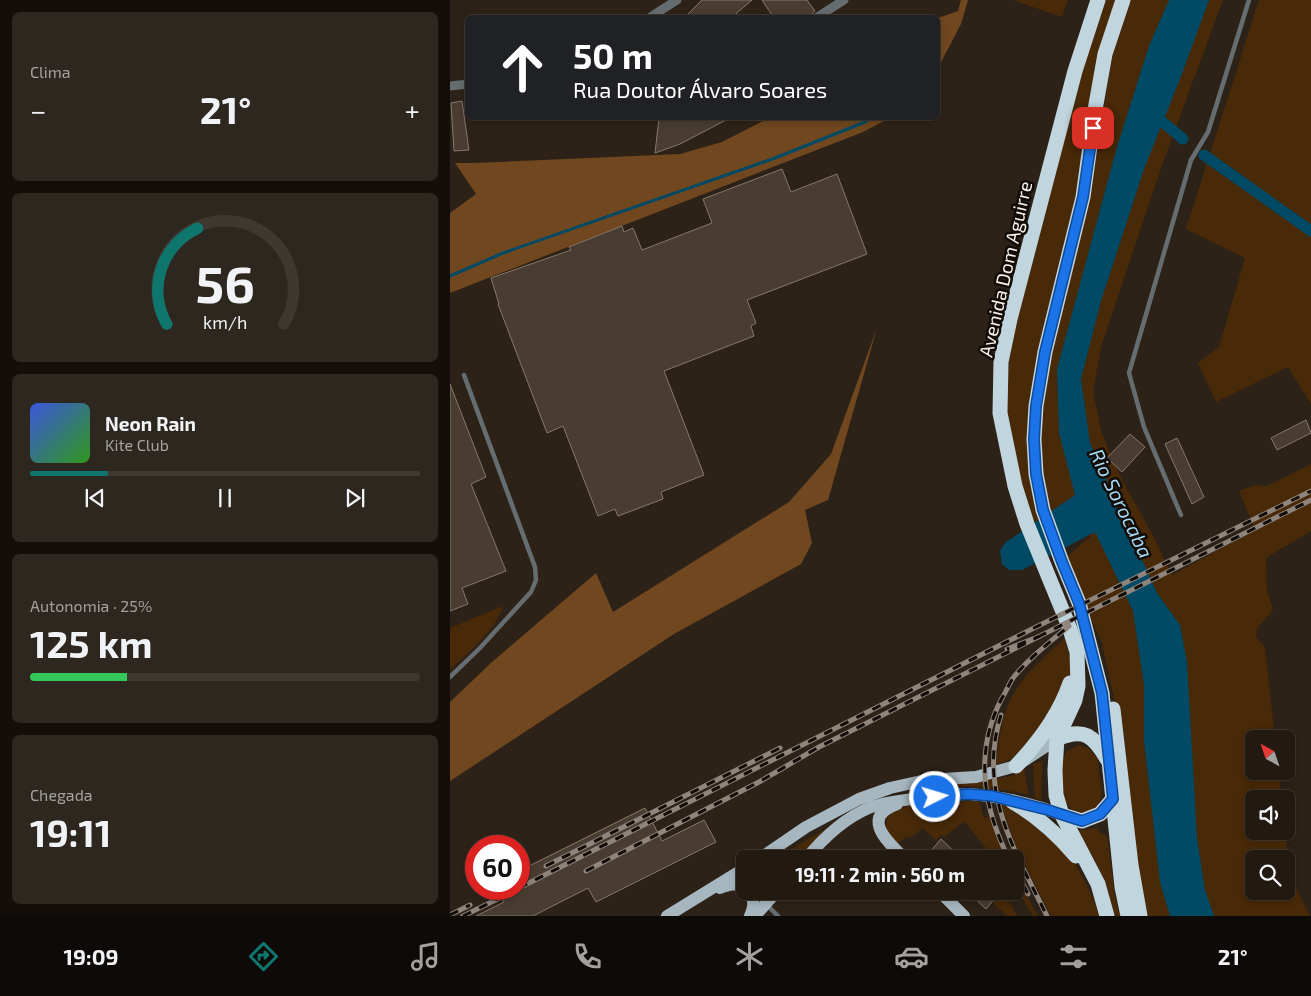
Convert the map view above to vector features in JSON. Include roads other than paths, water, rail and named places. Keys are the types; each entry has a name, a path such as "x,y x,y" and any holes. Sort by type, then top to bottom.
{"highway":[{"name":"Avenida Dom Aguirre","path":"1098,0 1075,71 1010,319 1001,362 1000,413 1015,486 1027,524 1070,629 1077,652 1078,686 1057,739 1056,795 1062,815 1098,884 1108,916"},
{"path":"1123,0 1105,54 1083,197 1045,352 1036,406 1034,448 1036,474 1043,510 1062,562 1098,644 1115,718 1131,866 1140,916"},
{"path":"1079,603 1102,693 1122,887 1128,916"},
{"path":"1016,766 1033,749 1066,695 1074,673 1077,652"},
{"path":"1057,739 1068,734 1082,734 1099,744 1109,763"},
{"path":"1062,815 1082,821 1100,814 1113,799"},
{"path":"1013,802 1028,810 1060,837 1098,884"}],"main road":[{"path":"772,850 806,826 859,799 890,788 926,780 976,776 1016,766 1057,739"},
{"path":"814,850 840,825 869,808 898,800 967,794 992,796 1062,815"},
{"path":"896,850 883,837 879,828 879,819 891,806 919,798"},
{"path":"667,916 736,874"},
{"path":"708,892 732,884 736,885"},
{"path":"750,916 754,907 753,900"},
{"path":"755,916 769,900"},
{"path":"948,900 964,916"}],"street":[{"path":"654,15 676,0"},
{"path":"821,15 844,0"},
{"path":"450,86 465,84"}],"lane":[{"path":"1181,515 1144,427 1129,373 1190,160 1208,132 1249,0"},
{"path":"450,677 479,649 531,592 536,580 535,567 464,376"},
{"path":"766,904 778,916"}],"water":[{"name":"Rio Sorocaba","path":"1169,0 1209,0 1144,169 1101,301 1081,379 1090,443 1157,593 1180,625 1187,662 1197,838 1205,890 1214,916 1170,916 1160,882 1144,741 1144,685 1133,611 1096,534 1093,533 1022,570 1009,570 1002,564 1000,551 1005,543 1075,495 1059,433 1057,369 1117,147 1149,46"}],"waterway":[{"path":"1152,113 1183,139"},
{"path":"450,276 503,253 775,158 868,120"},
{"path":"1204,155 1311,231"}],"railway":[{"path":"530,882 1034,628 1311,491"},
{"path":"1038,637 1311,500"},
{"path":"1005,850 993,819 985,779 985,759 993,718 1013,678 1033,657 1069,626"},
{"path":"586,871 759,782 819,747 1038,637 1007,649"},
{"path":"1001,715 995,743 994,769 997,795 1003,820 1012,844 1047,916"},
{"path":"546,866 780,748"},
{"path":"1024,886 1028,894"},
{"path":"463,916 496,900"},
{"path":"450,915 470,905"}]}
